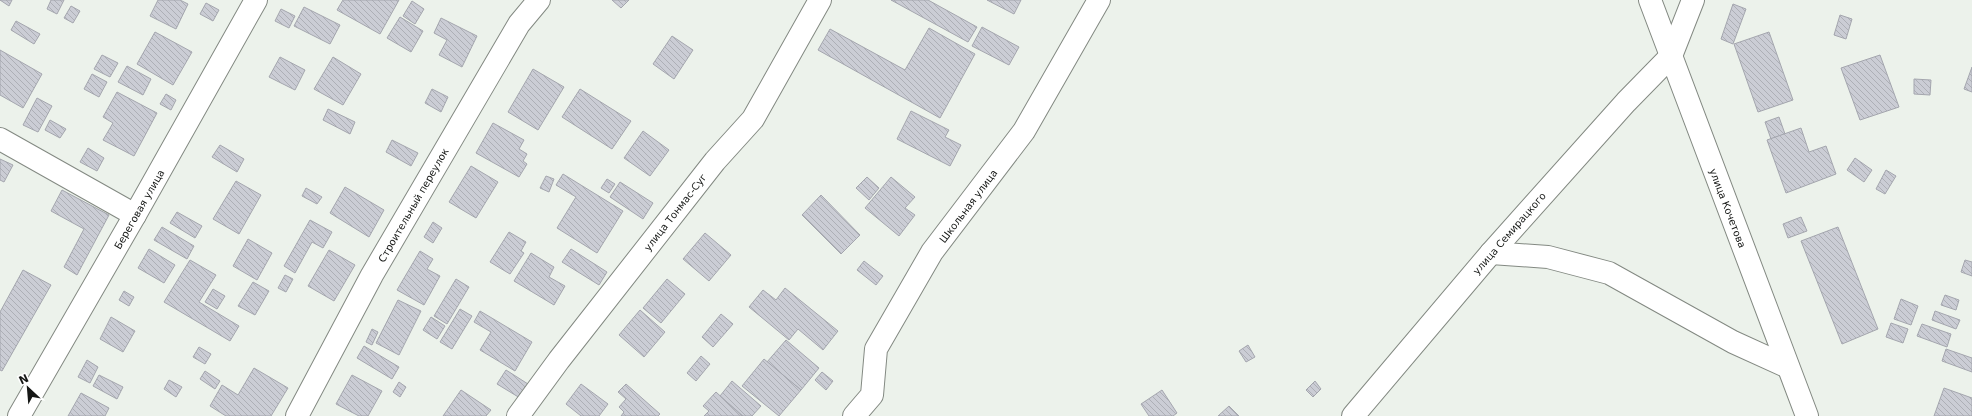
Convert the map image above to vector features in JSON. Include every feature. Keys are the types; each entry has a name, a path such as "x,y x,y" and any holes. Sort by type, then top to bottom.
{"street":[{"name":"Береговая улица","path":"20,416 256,0"},
{"name":"Строительный переулок","path":"297,416 372,275 519,24 539,0"},
{"name":"улица Тонмас-Суг","path":"518,416 559,360 715,161 753,119 820,0"},
{"name":"Школьная улица","path":"854,416 872,395 876,349 928,259 1024,131 1099,0"},
{"name":"улица Кочетова","path":"1650,0 1807,416"},
{"path":"1671,56 1693,0"},
{"name":"улица Семирацкого","path":"1353,416 1491,253 1626,102 1671,56"},
{"path":"0,140 135,215"},
{"path":"1491,253 1548,257 1609,273 1733,342 1788,367"}],"building":[{"path":"0,0 12,0 9,6"},
{"path":"51,0 64,0 57,14 47,9"},
{"path":"158,0 180,0 188,4 176,29 150,16"},
{"path":"343,0 399,0 380,34 337,10"},
{"path":"612,0 629,0 621,8"},
{"path":"891,0 928,0 977,27 968,42"},
{"path":"987,0 1021,0 1014,14"},
{"path":"412,1 424,9 415,24 403,16"},
{"path":"206,3 219,10 213,21 200,14"},
{"path":"1733,4 1746,9 1733,44 1721,39"},
{"path":"71,6 80,11 73,23 64,18"},
{"path":"304,7 340,25 330,44 294,26"},
{"path":"281,9 295,16 289,28 275,21"},
{"path":"1840,15 1852,19 1846,39 1834,35"},
{"path":"400,17 423,31 411,52 387,38"},
{"path":"441,18 477,36 462,67 439,55 447,40 434,33"},
{"path":"16,21 40,34 34,44 11,30"},
{"path":"982,27 1019,47 1009,65 972,46"},
{"path":"929,28 975,54 940,118 818,50 830,29 905,70"},
{"path":"155,32 192,52 173,85 137,64"},
{"path":"1769,32 1793,100 1758,112 1734,44"},
{"path":"672,36 693,50 674,79 653,64"},
{"path":"0,50 42,74 23,108 0,95"},
{"path":"102,55 118,63 110,77 94,69"},
{"path":"1880,55 1899,107 1860,120 1841,68"},
{"path":"280,57 305,70 295,90 269,77"},
{"path":"333,57 361,74 343,105 314,89"},
{"path":"127,66 151,79 143,95 118,82"},
{"path":"1972,67 1972,92 1964,89"},
{"path":"533,69 564,87 538,130 508,112"},
{"path":"92,74 107,82 99,97 84,89"},
{"path":"1914,79 1931,80 1930,95 1914,94"},
{"path":"432,89 448,97 441,112 425,103"},
{"path":"580,89 631,121 612,149 562,117"},
{"path":"117,92 157,113 134,156 103,140 113,123 103,117"},
{"path":"166,94 176,100 171,110 160,104"},
{"path":"37,98 52,106 38,132 23,125"},
{"path":"328,109 355,122 350,134 323,120"},
{"path":"911,111 949,130 945,137 961,145 950,166 897,139"},
{"path":"1779,117 1785,134 1771,139 1765,122"},
{"path":"50,120 66,129 60,138 45,130"},
{"path":"493,123 524,140 519,149 527,154 523,161 527,164 519,177 476,153"},
{"path":"1801,128 1809,152 1826,146 1836,174 1786,193 1767,140"},
{"path":"643,131 669,150 650,176 624,158"},
{"path":"392,140 418,153 411,166 386,152"},
{"path":"220,145 244,159 237,172 212,157"},
{"path":"88,148 104,158 97,171 80,162"},
{"path":"1855,158 1872,170 1864,182 1847,170"},
{"path":"0,159 13,165 4,182 0,180"},
{"path":"471,166 498,182 476,218 449,202"},
{"path":"1886,170 1896,176 1885,194 1876,189"},
{"path":"563,174 623,211 597,253 557,228 576,197 556,185"},
{"path":"546,176 554,179 549,192 540,188"},
{"path":"867,177 879,188 869,200 856,188"},
{"path":"891,177 915,197 905,208 915,215 899,236 865,208"},
{"path":"607,179 615,184 609,193 601,188"},
{"path":"236,181 261,195 239,234 213,219"},
{"path":"620,182 653,203 643,219 610,197"},
{"path":"345,187 384,210 369,237 330,213"},
{"path":"306,188 322,197 317,204 302,196"},
{"path":"62,190 109,215 77,275 64,267 84,229 51,211"},
{"path":"821,195 860,235 841,254 802,215"},
{"path":"177,212 202,226 195,238 170,223"},
{"path":"1801,217 1807,231 1788,238 1783,224"},
{"path":"310,220 332,232 323,248 312,242 295,273 284,266"},
{"path":"433,222 442,228 433,243 424,237"},
{"path":"162,227 194,246 187,259 154,240"},
{"path":"1838,227 1878,329 1842,344 1801,241"},
{"path":"509,232 526,242 521,251 524,253 510,274 490,262"},
{"path":"705,233 731,255 709,281 683,259"},
{"path":"248,239 272,253 257,280 233,266"},
{"path":"149,249 175,265 164,283 138,268"},
{"path":"571,249 607,272 599,285 562,262"},
{"path":"329,250 355,265 334,301 308,286"},
{"path":"420,251 433,259 427,269 440,276 424,305 397,290"},
{"path":"531,253 554,267 549,277 565,286 554,305 514,281"},
{"path":"190,260 216,275 199,302 239,326 230,341 164,302"},
{"path":"1965,260 1972,262 1972,276 1961,272"},
{"path":"864,261 883,276 876,285 857,270"},
{"path":"23,270 51,285 2,371 0,370 0,312"},
{"path":"285,275 293,279 286,292 278,288"},
{"path":"456,279 469,287 447,324 434,316"},
{"path":"667,279 685,294 661,323 643,308"},
{"path":"253,282 269,291 255,315 238,306"},
{"path":"785,288 838,331 823,350 798,329 789,340 749,307 763,290 776,300"},
{"path":"213,289 225,296 217,309 205,302"},
{"path":"124,291 134,297 129,306 119,300"},
{"path":"1945,295 1959,300 1956,310 1941,305"},
{"path":"1901,299 1918,306 1911,325 1894,319"},
{"path":"398,300 421,311 399,355 376,343"},
{"path":"460,309 472,316 452,349 440,342"},
{"path":"640,310 665,332 644,357 619,335"},
{"path":"480,311 532,342 515,371 480,350 491,332 474,322"},
{"path":"1935,311 1960,320 1956,329 1932,320"},
{"path":"721,314 733,324 713,347 702,337"},
{"path":"111,317 135,331 123,352 100,339"},
{"path":"431,317 445,326 437,339 423,330"},
{"path":"1891,323 1908,329 1903,343 1886,337"},
{"path":"1922,324 1951,334 1947,347 1917,336"},
{"path":"372,329 378,332 372,345 366,342"},
{"path":"786,340 819,368 801,390 767,362"},
{"path":"1248,345 1255,357 1246,362 1239,351"},
{"path":"364,346 399,367 392,379 357,358"},
{"path":"199,347 211,354 205,364 193,357"},
{"path":"1946,349 1972,358 1972,372 1942,361"},
{"path":"701,356 710,364 696,381 687,373"},
{"path":"764,359 801,390 779,416 742,386"},
{"path":"87,360 98,367 90,383 78,377"},
{"path":"254,368 288,388 271,416 226,416 210,406 222,385 238,395"},
{"path":"506,370 528,384 520,398 497,384"},
{"path":"205,371 220,381 215,389 200,379"},
{"path":"822,372 833,381 826,390 815,380"},
{"path":"99,375 123,387 117,399 93,386"},
{"path":"352,375 382,391 368,416 359,416 336,404"},
{"path":"169,380 182,387 176,397 164,389"},
{"path":"732,381 761,406 752,416 743,416 720,396"},
{"path":"1315,381 1321,389 1313,397 1306,390"},
{"path":"399,382 406,387 400,397 393,392"},
{"path":"581,384 608,404 599,416 581,416 566,404"},
{"path":"626,384 660,414 658,416 621,416 624,412 619,407 626,399 618,392"},
{"path":"1944,388 1972,398 1972,416 1934,416"},
{"path":"461,390 491,410 486,416 443,416"},
{"path":"1162,390 1177,413 1173,416 1149,416 1141,404"},
{"path":"716,392 742,416 704,416 709,411 703,406"},
{"path":"81,393 109,408 105,416 68,416"},
{"path":"1229,406 1239,416 1218,416"}]}
